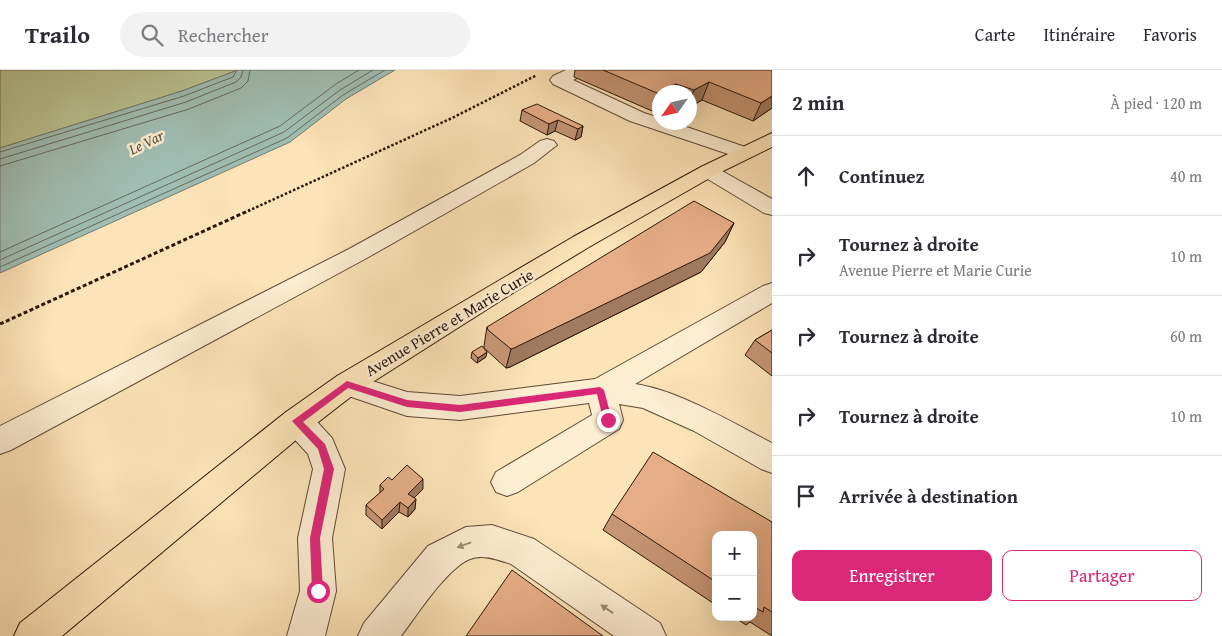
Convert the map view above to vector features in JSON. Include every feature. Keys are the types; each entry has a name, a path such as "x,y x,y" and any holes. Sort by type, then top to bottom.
{"main road":[{"name":"Avenue Pierre et Marie Curie","path":"33,636 297,421 347,384 499,290 708,171 772,139"}],"lane":[{"path":"579,70 559,80 637,117 744,153"},
{"path":"0,441 357,254 527,159 547,145"},
{"path":"708,171 772,208"},
{"path":"600,390 772,292"},
{"path":"347,384 407,404 460,408 600,390 646,397 705,422 772,459"},
{"path":"507,482 608,420 600,390"},
{"path":"297,421 321,447 329,469 315,538 318,591 306,636"},
{"path":"377,636 440,558 466,543 492,541 522,551 647,636"}],"path":[{"path":"0,324 452,118 537,75"}],"green space":[{"path":"0,70 238,70 182,91 0,148"}],"water":[{"name":"Le Var","path":"238,70 395,70 346,99 290,142 0,273 0,148 182,91"}],"building":[{"path":"603,70 772,70 772,96 761,103 709,82 697,88 697,85 652,85 652,91"},
{"path":"537,104 583,126 578,129 558,120 549,124 522,110"},
{"path":"694,201 734,223 710,253 514,348 511,349 488,330 487,327"},
{"path":"772,330 772,353 755,340"},
{"path":"482,346 487,352 478,358 472,352"},
{"path":"653,452 772,522 772,612 764,607 763,612 757,608 757,531 712,531 712,579 612,514"},
{"path":"407,465 423,479 408,494 416,499 408,508 400,502 382,520 366,505 384,489 380,485 388,477 392,480"},
{"path":"512,570 603,636 466,636"}],"route":[{"path":"318,591 315,538 329,469 321,447 297,421 347,384 407,404 460,408 600,390 608,420"}]}
